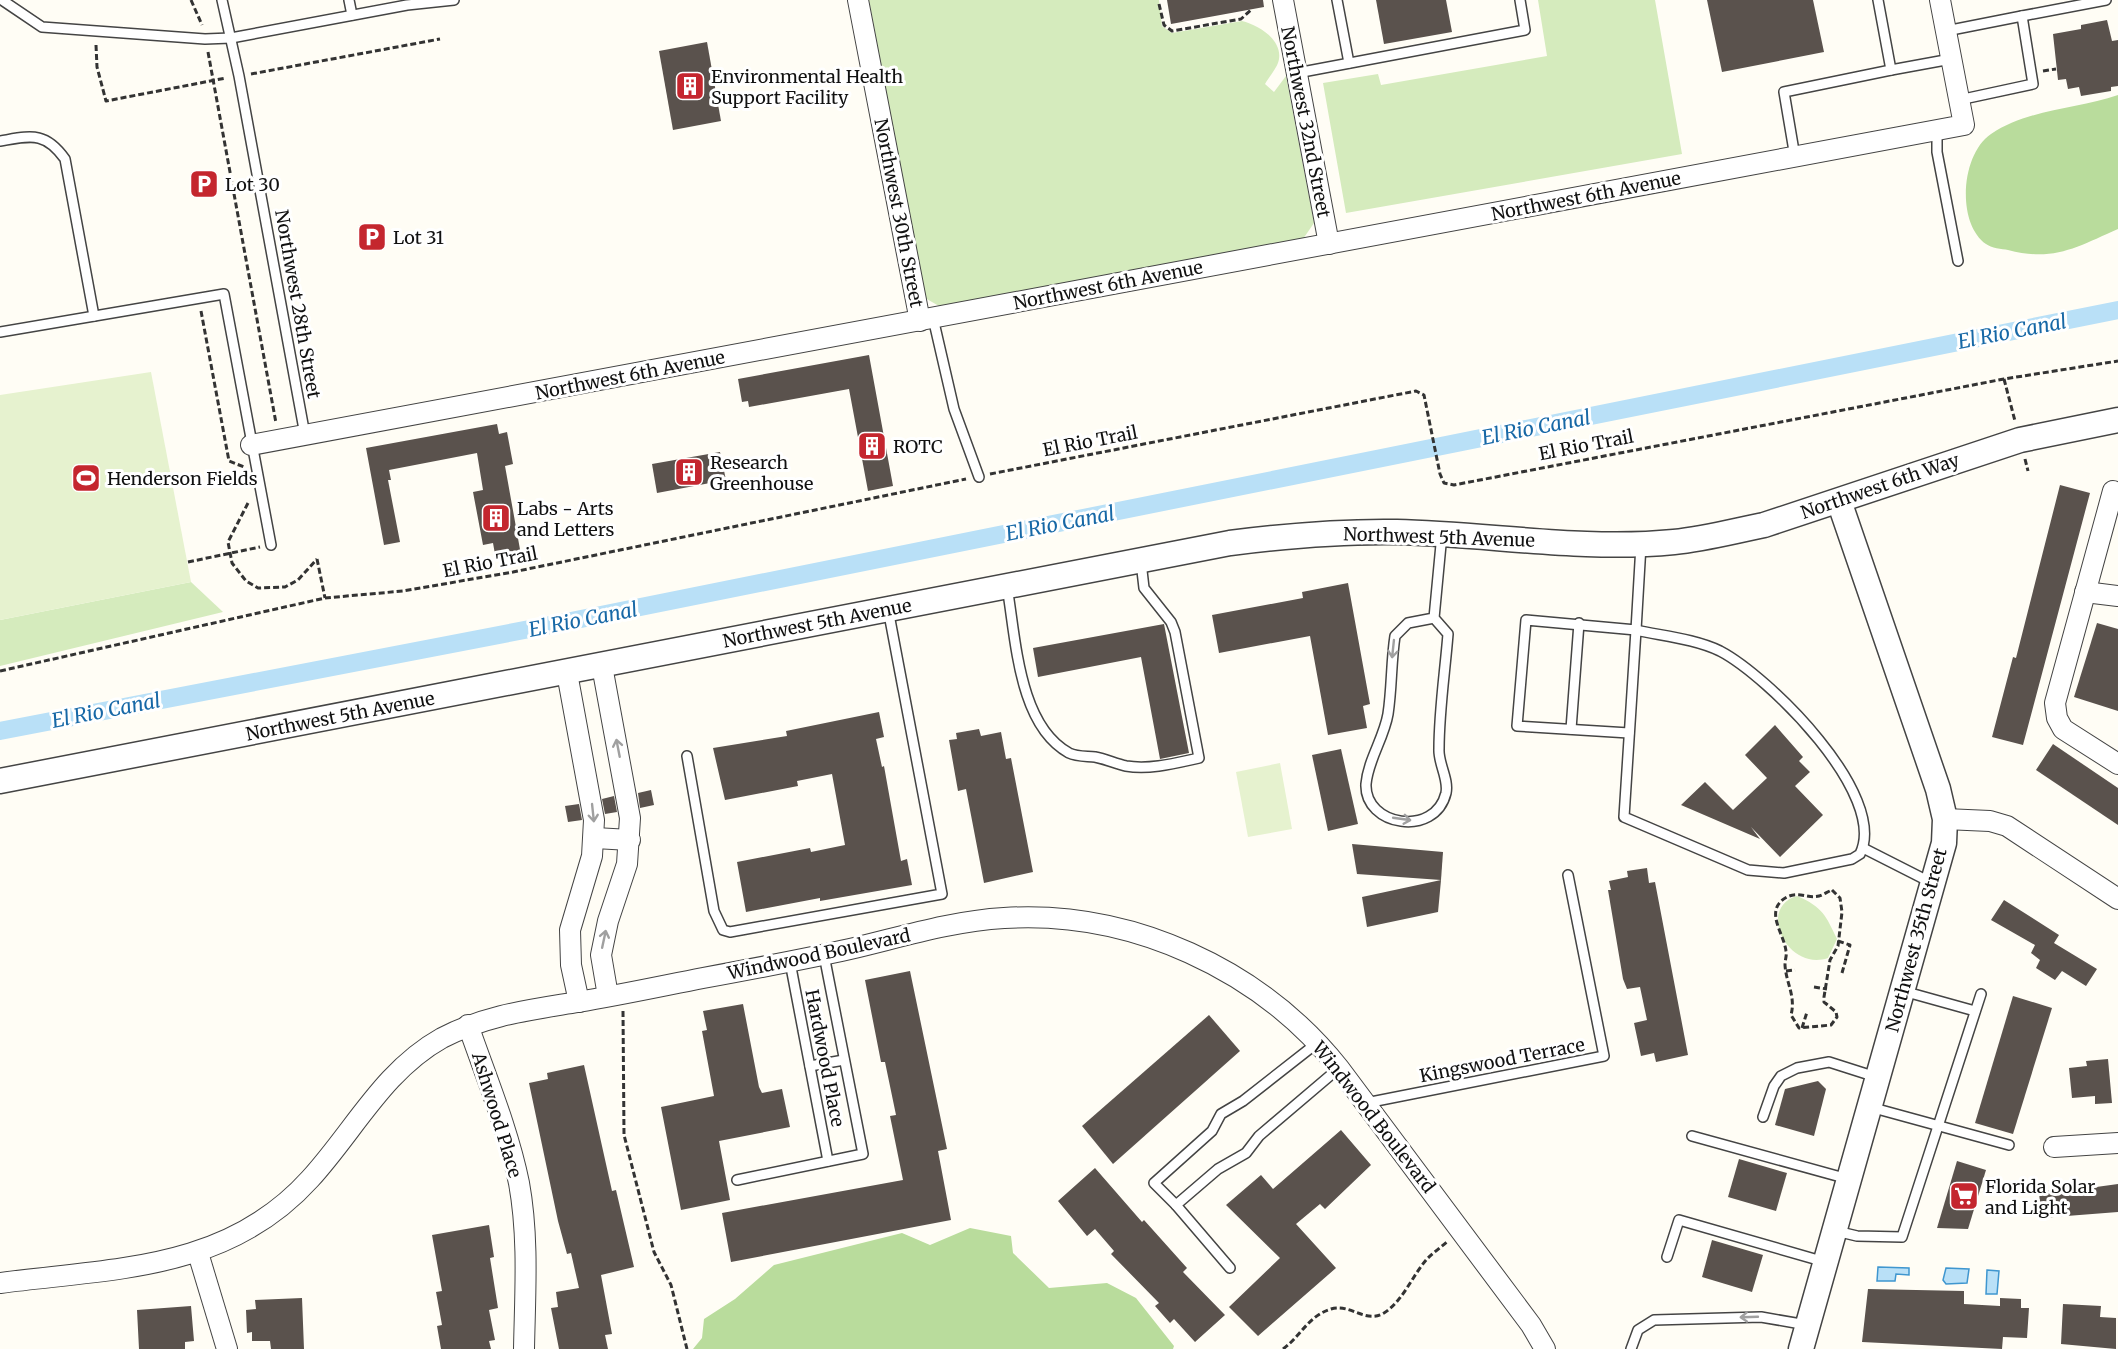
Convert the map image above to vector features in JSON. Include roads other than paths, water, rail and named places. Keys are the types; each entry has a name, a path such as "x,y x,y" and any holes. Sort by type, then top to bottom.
{"street":[{"name":"Northwest 30th Street","path":"858,0 926,320"},
{"name":"Northwest 32nd Street","path":"1282,0 1329,244"},
{"path":"1940,0 1959,100"},
{"name":"Northwest 6th Avenue","path":"252,445 1964,125 1959,100"},
{"name":"Northwest 6th Way","path":"1641,543 1674,542 1764,525 2020,440 2118,420"},
{"path":"2113,491 2055,703 2057,718 2063,729 2118,764"},
{"name":"Northwest 35th Street","path":"1801,1349 1944,843 1945,819 1925,748 1839,501"},
{"name":"Northwest 5th Avenue","path":"0,781 1230,543 1285,536 1397,532 1602,544 1641,543"},
{"path":"2085,592 2118,596"},
{"path":"602,666 627,798 630,840 627,864 603,939 601,955 616,995"},
{"path":"567,673 592,803 595,838 592,856 570,930 571,965 579,1002"},
{"path":"1945,819 1990,821 2007,826 2118,899"},
{"path":"595,838 630,840"},
{"name":"Windwood Boulevard","path":"0,1283 158,1262 198,1253 235,1239 284,1206 312,1178 393,1075 423,1050 468,1025 515,1011 579,1002 824,955 966,921 1047,918 1088,922 1128,931 1204,960 1274,1003 1317,1043 1339,1068 1531,1326 1545,1349"},
{"name":"Ashwood Place","path":"468,1025 509,1144 519,1184 526,1255 524,1349"},
{"path":"2054,1147 2118,1143"},
{"path":"198,1253 227,1349"}],"lane":[{"path":"2,0 42,27 205,39 231,38 352,15 454,0"},
{"name":"Northwest 28th Street","path":"222,0 305,435"},
{"path":"349,0 352,15"},
{"path":"1337,0 1349,63"},
{"path":"1296,73 1525,30 1520,0"},
{"path":"1878,0 1892,70"},
{"path":"1946,31 2106,0"},
{"path":"1959,100 2033,84 2022,16"},
{"path":"1795,157 1784,92 1951,59"},
{"path":"1937,130 1937,152 1958,261"},
{"path":"0,141 32,135 40,137 58,149 65,159 94,316"},
{"path":"0,332 224,294 271,545"},
{"path":"926,320 954,409 979,477"},
{"path":"1434,618 1408,623 1395,636 1388,714 1366,784 1368,797 1373,806 1391,818 1404,821 1429,819 1437,813 1446,791 1438,751 1448,634 1434,618 1442,534"},
{"path":"1629,733 1517,726 1526,620 1579,623 1636,630 1708,646 1722,652 1777,693 1833,757 1852,788 1862,813 1865,837 1860,854 1852,859 1784,873 1748,870 1624,817 1636,630 1641,543"},
{"path":"1007,586 1026,691 1032,710 1050,740 1071,754 1127,766 1140,767 1199,759 1175,632 1171,622 1144,588 1140,560"},
{"path":"687,756 714,911 723,930 730,932 942,894 888,609"},
{"path":"1571,729 1579,623"},
{"path":"1863,848 1934,884"},
{"name":"Kingswood Terrace","path":"1366,1103 1604,1056 1568,875"},
{"path":"737,1180 863,1154 824,955"},
{"name":"Hardwood Place","path":"790,962 828,1161"},
{"path":"1903,991 1975,1011"},
{"path":"1834,1230 1857,1236 1902,1238 1981,994"},
{"path":"1230,1268 1154,1183 1212,1131 1221,1114 1244,1101 1317,1043"},
{"path":"810,1066 844,1060"},
{"path":"1763,1118 1774,1086 1782,1076 1797,1068 1829,1062 1878,1077"},
{"path":"1176,1205 1218,1169 1246,1153 1259,1136 1339,1068"},
{"path":"1870,1107 2009,1144"},
{"path":"1692,1136 1849,1179"},
{"path":"1667,1257 1679,1220 1825,1262"},
{"path":"1631,1349 1638,1330 1654,1320 1761,1317 1807,1325"}],"water":[{"path":"1878,1267 1909,1268 1909,1275 1896,1274 1895,1281 1877,1281"},
{"path":"1946,1268 1969,1269 1967,1283 1946,1284 1943,1280"},
{"path":"1987,1270 1999,1271 1997,1294 1986,1294"}],"waterway":[{"name":"El Rio Canal","path":"0,731 561,623 2118,310"}],"place":[{"name":"Environmental Health Support Facility","path":"690,86"},
{"name":"Lot 30","path":"204,184"},
{"name":"Lot 31","path":"372,237"},
{"name":"ROTC","path":"872,446"},
{"name":"Research Greenhouse","path":"689,472"},
{"name":"Henderson Fields","path":"86,478"},
{"name":"Labs - Arts and Letters","path":"496,518"},
{"name":"Florida Solar and Light","path":"1964,1196"}]}
